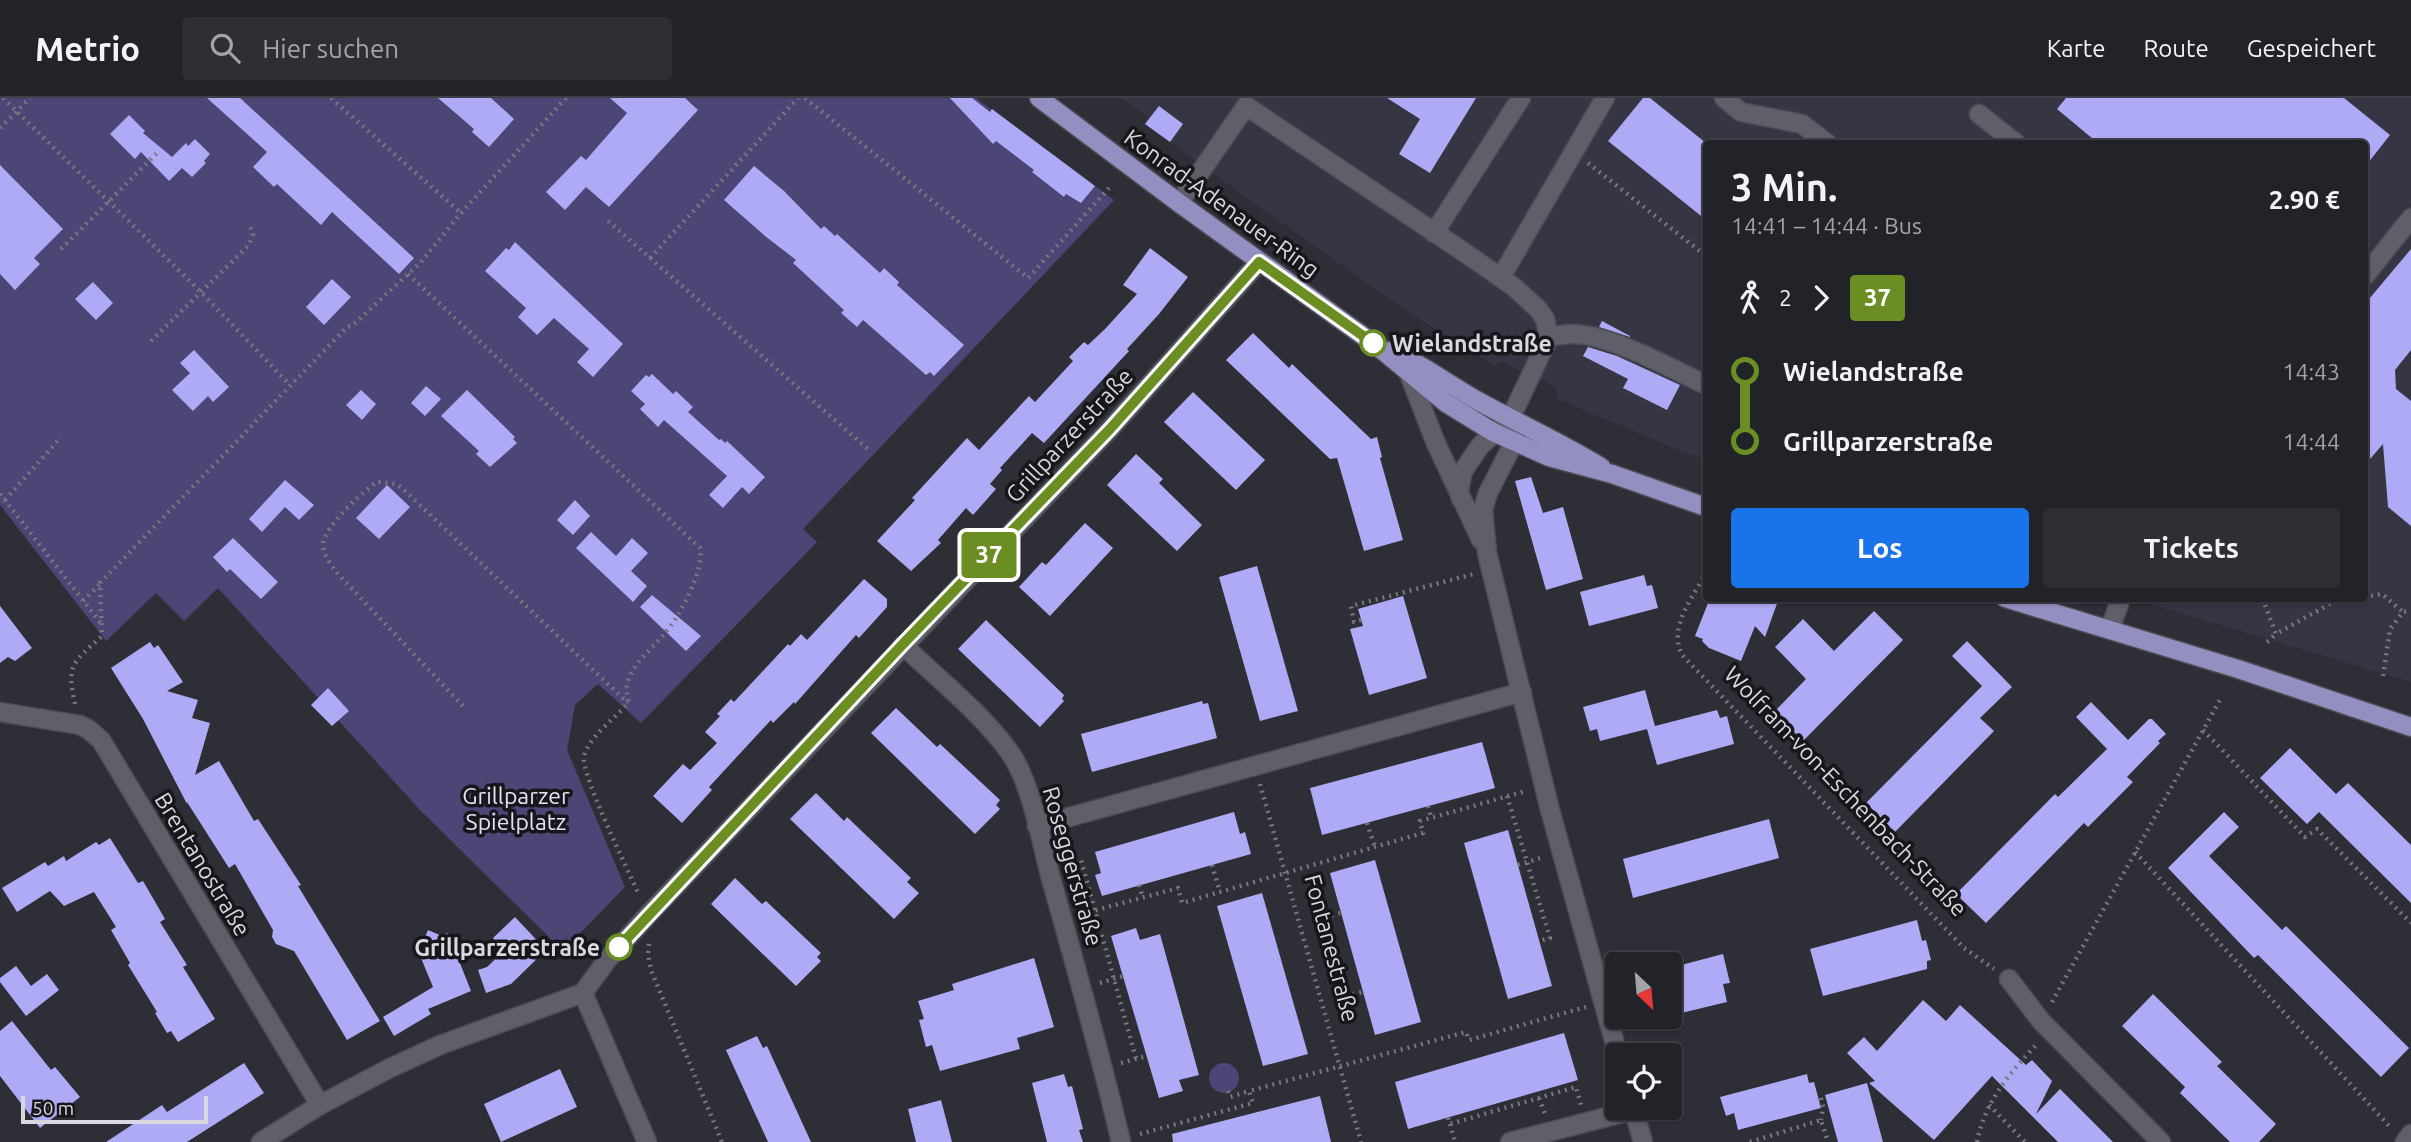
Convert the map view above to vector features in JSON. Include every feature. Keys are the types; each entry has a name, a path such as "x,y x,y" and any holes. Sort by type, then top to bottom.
{"main road":[{"name":"Konrad-Adenauer-Ring","path":"1039,98 1377,346 1446,403 1493,432 1568,464 1612,474 1703,506"},
{"name":"Konrad-Adenauer-Ring","path":"1377,346 1418,362 1469,396 1565,445 1612,474"},
{"path":"2022,602 2238,668 2411,727"}],"street":[{"path":"1434,233 1521,98"},
{"path":"1501,277 1605,98"},
{"path":"1724,98 1741,112 1802,124 1823,140"},
{"path":"1179,203 1244,101 1501,277 1538,309 1545,319 1549,337 1510,418 1493,432 1463,471 1461,499"},
{"path":"1979,114 2012,140"},
{"path":"2368,272 2411,218"},
{"name":"Grillparzerstraße","path":"583,993 607,960 648,915 1110,429 1259,262"},
{"path":"1549,337 1573,334 1605,340 1642,354 1703,384"},
{"path":"1409,374 1489,561"},
{"path":"1510,418 1514,442 1485,501 1483,524 1489,561 1544,786 1615,1043"},
{"path":"2110,629 2120,602"},
{"name":"Roseggerstraße","path":"902,645 980,718 1013,757 1037,825 1094,1031 1120,1140"},
{"path":"1037,825 1522,692"},
{"path":"0,712 80,725"},
{"name":"Brentanostraße","path":"80,725 94,734 107,748 320,1105"},
{"path":"2009,979 2045,1026 2161,1142"},
{"path":"261,1142 320,1105 388,1069 440,1045 583,993 647,1142"},
{"path":"1510,1142 1605,1117"},
{"path":"1636,1120 1643,1142"}],"path":[{"path":"4,98 201,292 290,385"},
{"path":"0,128 30,98"},
{"path":"331,98 461,213"},
{"path":"83,601 347,327 353,325 408,274 566,98"},
{"path":"650,258 798,98"},
{"path":"805,98 1028,278 1109,188"},
{"path":"61,249 159,151"},
{"path":"1574,152 1703,254"},
{"path":"608,221 869,450"},
{"path":"151,341 249,245 253,234 250,226"},
{"path":"408,274 700,548 701,564 680,612 628,679 628,703"},
{"path":"5,500 61,438"},
{"path":"463,706 337,573 324,553 324,537 331,526 377,482 396,484 402,488 628,703"},
{"path":"0,494 103,627"},
{"path":"1361,620 1354,622 1351,606 1489,561"},
{"name":"Wolfram-von-Eschenbach-Straße","path":"1703,577 1681,617 1676,643 1682,655 1964,948 2009,979"},
{"path":"80,725 70,674 76,660 102,636 100,583"},
{"path":"2368,596 2382,594 2403,612"},
{"path":"2267,642 2336,602"},
{"path":"2264,605 2276,635"},
{"path":"2383,676 2390,628 2403,612 2411,611"},
{"path":"1979,1141 1989,1105 2045,1026 2135,852 2221,698"},
{"path":"628,703 597,735 588,747 583,761 648,915 648,954 651,970 722,1142"},
{"path":"2203,730 2305,837 2316,829 2411,923"},
{"name":"Fontanestraße","path":"1255,766 1361,1142"},
{"path":"1077,915 1178,888 1182,903 1423,832 1420,821 1544,786"},
{"path":"1507,796 1550,938"},
{"path":"1428,806 1432,817"},
{"path":"1367,822 1375,847"},
{"path":"2135,852 2404,1136"},
{"path":"1518,865 1542,858"},
{"path":"1049,869 1081,860 1136,1059"},
{"path":"1212,865 1220,892"},
{"path":"1139,885 1143,898"},
{"path":"1318,919 1340,913"},
{"path":"1539,941 1557,936"},
{"path":"1097,984 1123,976"},
{"path":"1339,998 1363,992"},
{"path":"1228,1091 1230,1097 1466,1032 1469,1041 1604,1002"},
{"path":"1120,1064 1147,1056"},
{"path":"1455,1142 1449,1121 1576,1087 1587,1122"},
{"path":"1120,1140 1253,1103 1250,1091"},
{"path":"1539,1098 1544,1113"},
{"path":"1821,1098 1821,1120 1828,1142"},
{"path":"1989,1105 2025,1142"},
{"path":"1750,1142 1821,1120"}],"shaded area":[{"path":"1121,98 2411,98 2411,682 2144,602 2368,602 2368,140 1703,140 1703,458 1558,399 1556,387 1501,361 1495,366 1408,312 1244,196 1145,124 1149,118"}],"green space":[{"name":"Grillparzer Spielplatz","path":"0,98 976,98 1114,200 803,529 817,542 641,723 598,684 575,705 567,750 625,887 563,951 420,810 218,588 184,621 156,593 106,641 0,505"},
{"path":"1224,1063 1230,1064 1238,1072 1238,1084 1230,1092 1224,1093 1218,1092 1210,1084 1209,1078 1210,1072 1218,1064"}],"building":[{"path":"207,98 240,98 414,258 399,274 332,212 321,225 277,184 274,187 253,167 267,152"},
{"path":"438,98 491,98 514,119 489,147 472,132 474,129"},
{"path":"610,98 685,98 698,110 609,207 586,187 565,210 546,192 581,156 586,160 627,113"},
{"path":"950,98 972,98 990,112 992,109 1095,186 1081,203 1066,194 1064,197 996,141 993,144"},
{"path":"1387,98 1476,98 1430,173 1399,154 1420,119"},
{"path":"1643,98 1650,98 1703,141 1703,218 1608,141"},
{"path":"2066,98 2344,98 2390,135 2368,163 2368,140 2094,140 2057,109"},
{"path":"1159,106 1183,124 1170,142 1145,124"},
{"path":"129,115 145,131 143,133 172,157 186,143 188,146 195,139 210,154 204,161 206,163 192,177 182,168 169,181 141,152 135,159 110,134"},
{"path":"0,165 63,229 34,258 40,264 15,290 0,274"},
{"path":"754,166 784,191 821,229 824,226 835,236 837,234 880,273 884,268 899,282 897,285 964,345 934,376 930,372 926,375 863,320 857,327 841,313 844,310 793,263 796,260 724,200"},
{"path":"515,242 623,344 593,377 577,362 589,349 554,318 537,335 518,317 526,308 485,271"},
{"path":"1150,248 1188,277 1127,349 1129,351 1044,443 1032,433 1000,468 1002,470 990,484 996,489 973,515 966,508 938,540 941,543 911,571 877,541 967,438 979,450 1029,396 1035,402 1073,361 1069,357 1084,342 1088,345 1105,329 1137,294 1123,285"},
{"path":"2411,249 2411,350 2395,370 2396,389 2411,401 2411,526 2388,507 2383,444 2368,461 2368,300"},
{"path":"332,279 351,297 324,325 306,307"},
{"path":"93,282 113,303 96,320 75,299"},
{"path":"1602,321 1630,336 1630,337 1599,327"},
{"path":"1253,333 1289,368 1292,364 1371,439 1377,437 1382,457 1380,458 1403,540 1364,551 1337,458 1330,459 1226,360"},
{"path":"1588,347 1617,356 1680,385 1667,410 1623,388 1628,379 1583,356"},
{"path":"194,350 229,387 213,402 208,396 193,411 172,390 190,373 180,363"},
{"path":"652,374 673,394 676,391 693,407 688,412 719,440 725,443 727,441 765,477 749,494 742,487 723,508 709,495 727,476 664,420 658,427 640,409 645,404 631,391 646,375 649,377"},
{"path":"426,386 441,399 425,416 411,403"},
{"path":"361,390 376,404 362,420 346,405"},
{"path":"467,390 515,437 513,439 517,443 490,467 476,454 479,451 441,416"},
{"path":"1193,392 1265,460 1236,490 1164,422"},
{"path":"1136,454 1163,479 1159,483 1202,525 1177,551 1107,485"},
{"path":"1531,477 1543,513 1563,507 1583,579 1546,590 1515,481"},
{"path":"285,480 314,505 299,520 285,507 262,532 249,519"},
{"path":"387,485 410,507 379,539 356,518"},
{"path":"575,500 590,516 573,535 557,520"},
{"path":"1085,523 1113,548 1050,616 1019,587 1042,562 1046,565"},
{"path":"591,532 616,556 632,538 648,553 631,571 647,586 633,602 576,548"},
{"path":"233,538 278,582 261,599 230,569 227,572 213,557"},
{"path":"1257,566 1298,711 1260,721 1219,577"},
{"path":"1644,575 1647,586 1652,585 1658,608 1589,626 1580,592"},
{"path":"864,579 887,599 887,607 859,638 856,635 795,704 794,702 773,723 771,720 709,787 712,790 682,823 653,796 683,764 690,770 717,743 705,732 731,699 734,702 788,644 790,646 801,634 807,640"},
{"path":"652,595 701,636 686,651 640,607"},
{"path":"1403,596 1427,678 1369,695 1350,629 1363,626 1358,609"},
{"path":"1708,602 1778,602 1765,637 1755,626 1741,661 1709,648 1703,639 1695,636"},
{"path":"0,606 32,648 15,661 8,657 0,663"},
{"path":"1874,611 1903,640 1803,741 1774,712 1806,679 1775,647 1803,619 1834,651"},
{"path":"986,620 1064,695 1064,701 1040,727 958,649"},
{"path":"1967,641 2012,687 1980,718 1994,731 1895,832 1866,803 1982,686 1952,656"},
{"path":"150,642 154,648 158,645 183,682 167,691 198,700 192,718 210,723 195,775 219,761 254,821 258,819 301,885 298,886 380,1021 347,1040 294,951 276,944 272,937 273,930 235,864 229,868 187,804 143,719 111,668"},
{"path":"328,688 349,711 332,726 311,705"},
{"path":"1645,690 1655,726 1717,710 1720,718 1727,716 1734,744 1657,765 1647,729 1600,741 1597,729 1590,731 1583,707"},
{"path":"1202,701 1203,704 1208,703 1217,738 1092,772 1081,734"},
{"path":"2091,702 2128,740 2149,719 2166,734 2127,777 2133,782 2088,827 2084,823 1986,923 1956,894 2055,794 2058,797 2107,749 2076,717"},
{"path":"896,708 937,747 940,744 1000,800 996,805 1000,809 975,834 871,733"},
{"path":"1482,742 1495,788 1322,835 1310,788"},
{"path":"2290,748 2336,794 2348,783 2411,845 2411,903 2319,812 2307,824 2260,778"},
{"path":"816,793 844,821 847,817 911,878 907,882 919,893 894,919 790,819"},
{"path":"1234,812 1240,834 1245,832 1251,854 1102,896 1095,875 1101,873 1095,852"},
{"path":"2224,812 2239,827 2209,856 2282,930 2286,926 2409,1048 2381,1077 2258,955 2254,958 2168,868"},
{"path":"1769,819 1779,858 1633,898 1623,859"},
{"path":"1508,830 1552,986 1508,999 1464,843"},
{"path":"110,838 138,883 143,881 165,919 160,922 187,965 183,967 215,1019 178,1042 171,1031 167,1033 128,965 130,963 111,930 116,927 94,892 64,906 50,891 17,912 2,888 45,862 48,866 64,856 66,861 96,842 99,845"},
{"path":"1375,860 1421,1022 1375,1035 1330,873"},
{"path":"735,878 762,904 766,901 821,953 817,957 821,961 796,986 711,904"},
{"path":"1262,893 1308,1054 1263,1066 1217,906"},
{"path":"515,917 546,950 511,984 486,993 478,970 487,967 505,950 493,938"},
{"path":"1917,920 1922,941 1926,940 1931,960 1927,961 1927,969 1823,996 1810,949"},
{"path":"1136,928 1140,940 1160,934 1199,1075 1179,1080 1183,1091 1159,1098 1111,936"},
{"path":"428,930 442,936 448,933 471,991 428,1009 431,1014 394,1036 383,1017 433,987 416,946 422,944"},
{"path":"1723,954 1730,983 1723,984 1727,1002 1682,1013 1682,965"},
{"path":"1034,958 1054,1027 1017,1038 1020,1049 940,1071 932,1045 926,1047 919,1020 924,1019 918,1001 954,990 952,984"},
{"path":"16,966 31,986 47,974 59,990 26,1016 0,982 0,978"},
{"path":"2153,994 2222,1062 2217,1066 2276,1124 2259,1142 2230,1142 2180,1093 2185,1087 2122,1026"},
{"path":"1923,1000 1946,1021 1960,1005 2026,1065 2032,1060 2052,1081 2036,1114 2060,1089 2113,1142 2058,1142 1992,1076 1934,1140 1869,1083 1875,1081 1847,1053 1864,1037 1877,1051"},
{"path":"12,1021 51,1070 55,1067 80,1097 40,1128 0,1076 0,1031"},
{"path":"1564,1033 1578,1080 1408,1129 1395,1082"},
{"path":"757,1036 763,1048 767,1046 811,1142 768,1142 726,1050"},
{"path":"244,1063 264,1093 187,1142 106,1142 162,1105 167,1112"},
{"path":"560,1069 577,1107 501,1142 484,1104"},
{"path":"1064,1074 1068,1087 1072,1086 1083,1129 1079,1130 1083,1142 1047,1142 1032,1083"},
{"path":"1807,1074 1809,1083 1814,1082 1821,1108 1738,1130 1734,1113 1726,1116 1720,1097"},
{"path":"1867,1083 1883,1142 1838,1142 1825,1095"},
{"path":"1320,1096 1331,1142 1173,1142 1172,1134"},
{"path":"941,1100 952,1142 916,1142 908,1109"}],"bus line":[{"name":"37","path":"619,947 902,645 1110,429 1259,262 1373,343"}],"place":[{"name":"Wielandstraße","path":"1373,343"},
{"name":"Grillparzerstraße","path":"619,947"}]}
